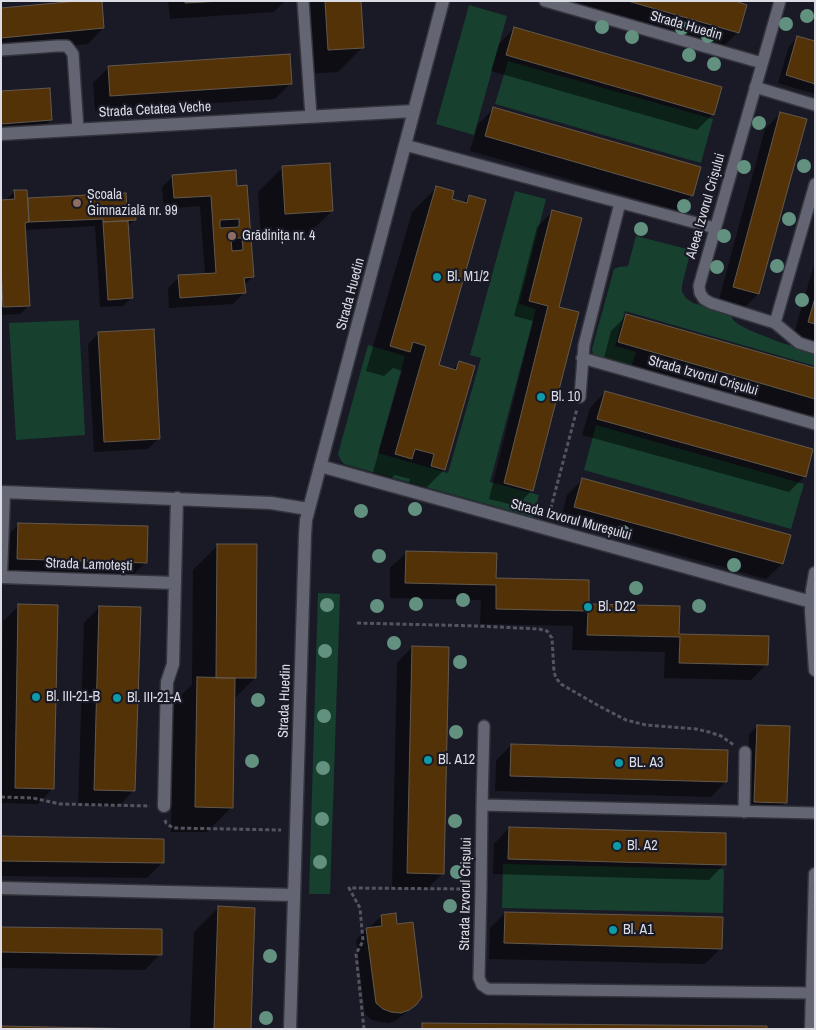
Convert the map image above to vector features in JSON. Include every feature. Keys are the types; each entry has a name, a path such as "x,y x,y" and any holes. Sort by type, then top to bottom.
{"street":[{"name":"Strada Huedin","path":"290,1029 304,535 308,509 443,1"},
{"name":"Strada Cetatea Veche","path":"1,134 414,111"},
{"name":"Strada Izvorul Mureșului","path":"320,466 813,602"},
{"path":"1,576 4,492 271,502 308,509"},
{"path":"164,806 167,682 173,664 177,498"},
{"path":"815,573 812,590 815,670"},
{"name":"Strada Lamotești","path":"1,576 175,583"},
{"path":"811,1029 815,874"},
{"path":"1,888 294,894"}],"lane":[{"path":"303,1 311,116"},
{"name":"Strada Huedin","path":"545,1 762,62"},
{"name":"Aleea Izvorul Crișului","path":"780,1 698,286 704,299 711,303 775,322 799,344 815,348"},
{"path":"1,50 67,46 74,54 78,129"},
{"path":"755,87 815,105"},
{"path":"405,145 715,228"},
{"path":"775,322 815,184"},
{"path":"580,397 584,345 620,203"},
{"name":"Strada Izvorul Crișului","path":"582,358 815,424"},
{"name":"Strada Izvorul Crișului","path":"484,726 479,978 482,985 488,989 812,993"},
{"path":"744,812 745,752"},
{"path":"482,805 815,813"}],"path":[{"path":"546,528 580,397"},
{"path":"357,623 486,626 547,631 552,638 554,672 561,684 626,720 646,725 696,729 709,732 721,736 745,752"},
{"path":"1,797 33,798 60,804 164,806 166,823 173,828 296,830"},
{"path":"364,1029 356,954 363,942 360,908 349,888 481,889"}],"green space":[{"path":"469,5 507,16 474,135 436,124"},
{"path":"508,61 713,119 701,163 495,104"},
{"path":"515,191 546,199 519,304 536,309 490,482 539,495 533,517 344,464 338,454 368,345 405,356 378,453 448,473 481,358 470,355"},
{"path":"636,236 691,250 682,285 682,292 686,298 693,303 731,314 733,320 749,330 815,353 815,366 625,311 615,346 636,352 631,367 595,357 592,349 614,269 628,266"},
{"path":"79,320 85,435 16,440 9,323"},
{"path":"596,425 804,484 791,529 584,470"},
{"path":"318,593 340,594 330,894 309,894"},
{"path":"503,864 724,869 723,913 502,908"}],"building":[{"path":"78,1 102,1 104,28 1,38 1,8"},
{"path":"185,1 221,1 185,3"},
{"path":"325,1 361,1 364,48 328,50"},
{"path":"628,1 735,1 747,5 739,33"},
{"path":"514,27 722,87 714,115 506,55"},
{"path":"797,36 815,41 815,84 786,75"},
{"path":"290,54 292,84 110,96 108,66"},
{"path":"50,88 52,120 1,124 1,91"},
{"path":"493,107 701,167 693,196 485,136"},
{"path":"780,112 807,119 759,294 733,287"},
{"path":"330,163 333,211 285,214 282,166"},
{"name":"Grădinița nr. 4","path":"236,170 237,186 247,185 254,277 244,278 246,293 180,298 178,275 216,273 211,196 174,198 172,175"},
{"name":"Bl. M1/2","path":"436,186 454,191 452,199 467,203 469,195 486,200 439,365 456,370 459,361 475,366 445,470 431,466 434,454 415,449 412,459 395,454 426,346 413,342 410,352 390,346"},
{"path":"14,190 27,190 29,222 25,223 30,306 3,307 1,200 15,199"},
{"name":"Școala Gimnazială nr. 99","path":"126,193 127,208 135,208 136,220 103,222 103,219 29,222 28,198"},
{"name":"Bl. 10","path":"552,210 582,218 559,307 579,312 533,491 504,483 548,306 529,301"},
{"path":"239,219 239,227 220,228 220,220"},
{"path":"128,221 133,298 108,300 103,222"},
{"path":"231,238 242,238 243,250 232,251"},
{"path":"815,298 815,324 808,322"},
{"path":"626,314 815,368 815,399 618,342"},
{"path":"154,329 160,439 104,442 98,332"},
{"path":"605,391 813,449 806,477 597,419"},
{"path":"582,478 791,535 783,564 574,507"},
{"path":"18,523 148,526 147,563 17,559"},
{"path":"217,544 257,544 256,678 216,678"},
{"name":"Bl. D22","path":"406,551 497,553 496,578 589,580 589,604 680,606 679,634 769,636 768,665 679,663 680,637 587,635 588,611 496,609 496,585 405,583"},
{"name":"Bl. III-21-B","path":"18,604 58,605 54,789 15,788"},
{"name":"Bl. III-21-A","path":"99,606 141,607 135,791 94,790"},
{"name":"Bl. A12","path":"412,646 449,647 444,874 407,873"},
{"path":"197,677 235,678 233,808 195,807"},
{"path":"757,725 790,726 787,803 754,802"},
{"name":"BL. A3","path":"511,744 728,750 727,782 510,776"},
{"name":"Bl. A2","path":"509,827 726,833 726,865 508,859"},
{"path":"1,836 164,839 164,863 1,861"},
{"path":"218,906 255,908 251,1029 214,1029"},
{"name":"Bl. A1","path":"505,912 723,917 722,949 504,943"},
{"path":"396,913 397,924 413,922 422,997 416,1005 401,1013 383,1009 376,1003 366,928 382,926 381,915"},
{"path":"1,927 162,929 162,955 1,952"},
{"path":"422,1023 767,1026 767,1029 422,1029"},
{"path":"1,1026 144,1029 1,1029"}],"place":[{"name":"Școala Gimnazială nr. 99","path":"77,203"},
{"name":"Grădinița nr. 4","path":"232,236"},
{"name":"Bl. M1/2","path":"437,277"},
{"name":"Bl. 10","path":"541,397"},
{"name":"Bl. D22","path":"588,607"},
{"name":"Bl. III-21-B","path":"36,697"},
{"name":"Bl. III-21-A","path":"117,698"},
{"name":"Bl. A12","path":"428,760"},
{"name":"BL. A3","path":"619,763"},
{"name":"Bl. A2","path":"617,846"},
{"name":"Bl. A1","path":"613,930"}]}
